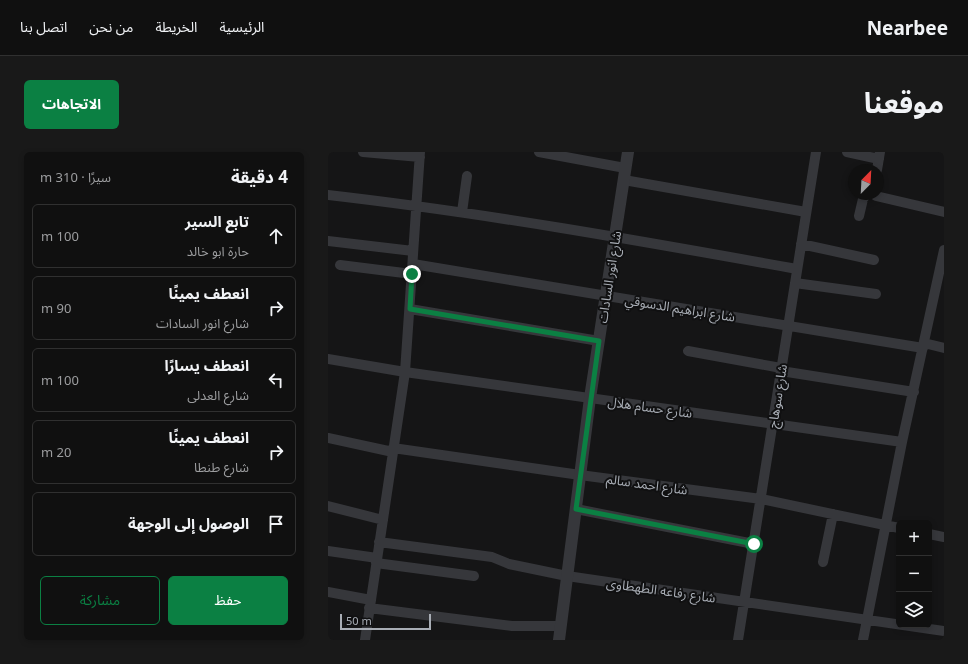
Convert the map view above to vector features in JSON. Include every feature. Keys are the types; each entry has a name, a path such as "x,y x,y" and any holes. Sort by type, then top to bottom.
{"street":[{"path":"363,152 420,155 405,372 365,640"},
{"path":"539,152 625,174 806,212"},
{"name":"شارع انور السادات","path":"559,640 590,398 628,152"},
{"name":"شارع سوهاج","path":"738,640 816,152"},
{"path":"847,152 879,156"},
{"path":"462,212 466,176"},
{"path":"328,195 417,205 462,212 797,269"},
{"path":"884,198 944,212"},
{"path":"858,216 863,200"},
{"path":"328,241 413,251"},
{"path":"801,244 874,260"},
{"path":"863,640 902,442 944,250"},
{"name":"شارع ابراهيم الدسوقي","path":"340,265 412,269 606,295 788,325 944,348"},
{"path":"795,283 876,294"},
{"path":"410,309 599,341"},
{"path":"688,351 781,370 914,392"},
{"name":"شارع حسام هلال","path":"328,359 405,372 902,442"},
{"name":"شارع احمد سالم","path":"328,438 393,450 760,499 896,527"},
{"path":"328,506 383,520"},
{"path":"576,509 754,544"},
{"path":"823,562 833,514"},
{"path":"932,535 944,537"},
{"name":"شارع رفاعه الطهطاوى","path":"379,542 496,558 509,564 567,576 867,621 944,631"},
{"path":"328,551 474,576"},
{"path":"328,592 370,604 512,626 561,626"}],"route":[{"path":"412,274 410,309 599,341 576,509 754,544"}]}
